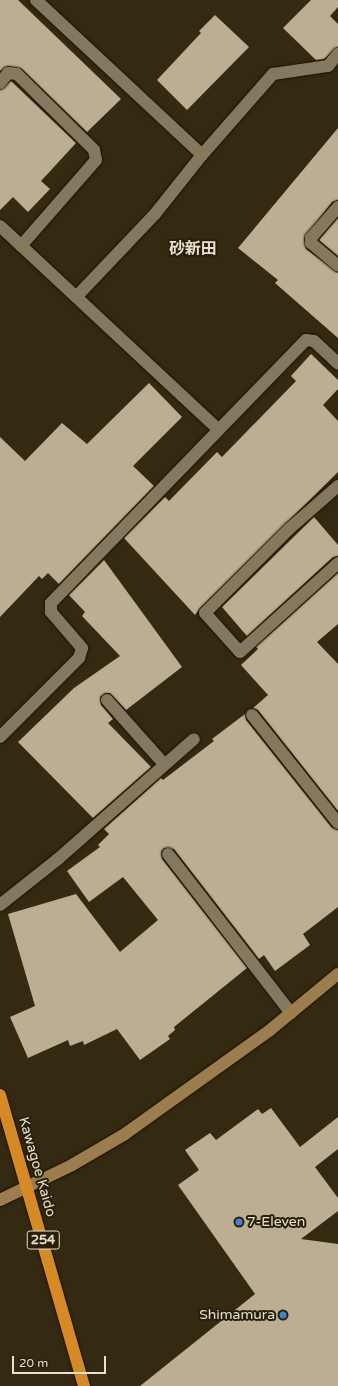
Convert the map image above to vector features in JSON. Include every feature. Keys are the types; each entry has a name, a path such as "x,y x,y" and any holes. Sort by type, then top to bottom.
{"highway":[{"name":"Kawagoe Kaido","path":"0,1095 84,1386"}],"street":[{"path":"36,0 202,155"},
{"path":"78,295 154,214 202,155 273,74 328,66 338,54"},
{"path":"0,83 8,73 17,74 94,150 96,160 21,246"},
{"path":"338,206 311,238 312,243 338,266"},
{"path":"0,226 78,295 218,430"},
{"path":"0,737 79,658 82,648 51,612 51,602 306,340 314,341 338,363"},
{"path":"338,486 290,528 205,614 240,652 338,563"},
{"path":"107,700 164,764"},
{"path":"252,715 338,823"},
{"path":"0,905 58,859 194,739"},
{"path":"168,854 291,1013"},
{"path":"0,1200 27,1188 125,1134 291,1013 338,974"}],"building":[{"path":"0,0 18,0 121,99 87,132 22,69 8,66 0,71"},
{"path":"311,0 338,0 338,7 330,16 338,24 338,47 324,59 316,60 283,28"},
{"path":"215,15 249,47 187,110 157,80 201,33 199,31"},
{"path":"11,81 76,143 41,181 50,189 28,212 13,197 0,210 0,90"},
{"path":"338,128 338,200 332,202 304,238 306,249 338,273 338,338 275,283 278,280 238,248"},
{"path":"338,218 338,256 319,240"},
{"path":"311,354 338,380 338,389 323,405 338,421 338,472 200,608 195,615 124,538 165,497 169,501 217,452 222,457 296,381 291,376"},
{"path":"149,383 182,417 133,466 154,486 59,584 48,573 42,579 39,576 0,617 0,437 25,461 62,423 87,444"},
{"path":"314,517 338,545 338,556 333,557 247,636 222,607"},
{"path":"104,560 182,667 126,710 110,693 105,693 100,697 101,705 113,719 108,723 151,767 93,818 18,742 74,688 120,656 82,616 85,612 69,595"},
{"path":"338,573 338,624 317,642 338,664 338,811 258,710 253,708 268,695 241,665 258,649 256,647"},
{"path":"245,714 246,720 332,828 338,830 338,907 303,934 310,945 275,971 264,955 259,959 174,849 164,848 161,852 162,859 247,968 174,1027 175,1030 168,1036 170,1039 140,1060 117,1029 84,1045 83,1041 70,1046 68,1040 28,1058 10,1017 35,1006 8,914 76,894 120,952 158,920 123,877 89,902 67,871 100,847 98,845 109,834 104,829 161,778 163,780 214,741 212,739"},
{"path":"271,1108 300,1147 338,1117 338,1149 315,1167 338,1198 338,1211 301,1239 338,1244 338,1386 140,1386 255,1294 178,1185 199,1170 185,1150 210,1133 216,1140 258,1109 262,1114"}],"place":[{"name":"7-Eleven","path":"239,1222"},
{"name":"Shimamura","path":"283,1315"}],"district":[{"name":"砂新田","path":"193,249"}]}
